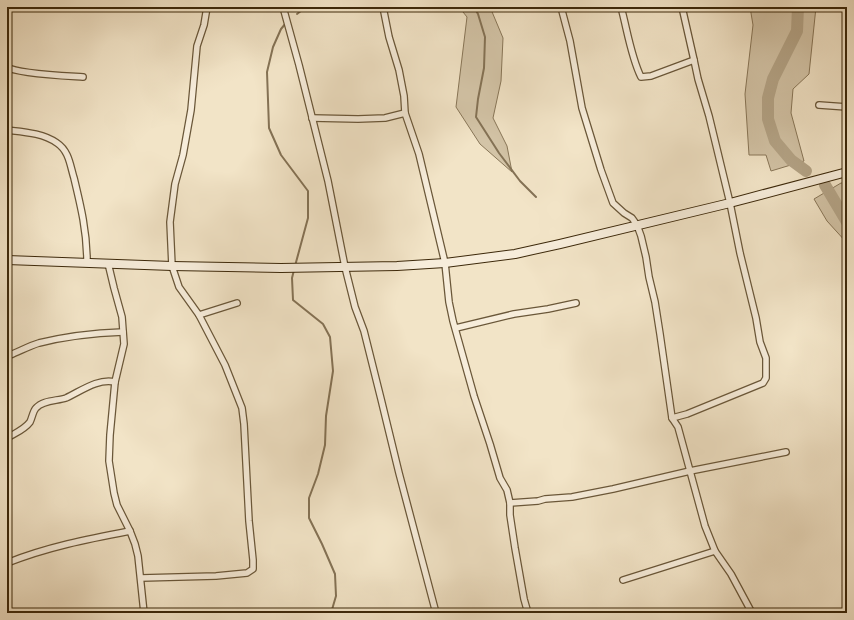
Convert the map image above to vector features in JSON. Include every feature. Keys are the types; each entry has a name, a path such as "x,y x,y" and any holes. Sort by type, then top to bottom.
{"street":[{"path":"140,578 216,576 247,573 253,569 242,408 225,365 199,315 179,287 172,266 170,222 175,184 183,155 191,110 197,46 204,25 207,7"},
{"path":"283,7 328,181 345,267 355,307 364,331 399,473 436,613"},
{"path":"384,7 389,37 399,70 404,96 405,113 419,154 445,263 449,302 453,321 474,396 500,478 507,490 515,548 528,613"},
{"path":"561,7 570,41 582,108 601,170 613,203 632,218 641,236 655,302 672,418 678,427 705,526 715,551 731,574 752,613"},
{"path":"621,7 634,60 641,77 651,76 694,60"},
{"path":"672,418 688,414 759,385 763,383 766,378 766,358 760,342 730,202 709,116 698,79 682,7"},
{"path":"7,66 10,69 21,71 83,77"},
{"path":"819,105 847,107"},
{"path":"312,118 385,118 405,113"},
{"path":"7,130 45,136 57,142 64,148 68,157 82,209 86,239 86,262"},
{"path":"7,260 281,268 445,263 515,254 847,172"},
{"path":"108,263 122,317 124,344 115,382 109,461 117,505 130,531 138,556 144,613"},
{"path":"199,315 237,303"},
{"path":"456,328 514,314 576,303"},
{"path":"10,355 56,339 90,334 123,332"},
{"path":"7,438 27,425 36,408 41,404 65,398 105,381 115,382"},
{"path":"510,504 572,497 786,452"},
{"path":"7,563 27,555 70,543 130,531"},
{"path":"623,580 715,551"}],"shaded area":[{"path":"459,7 490,7 503,38 501,81 493,118 507,146 512,172 480,144 456,107 467,17"},
{"path":"750,7 816,7 809,74 793,89 791,113 804,161 771,171 766,155 749,155 745,94 753,25"},
{"path":"841,183 847,183 847,243 827,221 814,199"}],"waterway":[{"path":"297,14 306,7"},
{"path":"474,7 478,14 485,37 484,68 476,117 499,153 520,181 536,197"},
{"path":"798,7 797,31 773,79 768,98 768,119 775,141 791,160 806,171"},
{"path":"286,23 281,29 273,47 267,72 269,128 281,155 308,191 308,218 295,266"},
{"path":"825,185 847,222"},
{"path":"294,270 292,278 293,300 323,324 330,337 333,371 326,416 325,445 318,474 309,498 309,518 335,574 336,596 331,613"}]}
